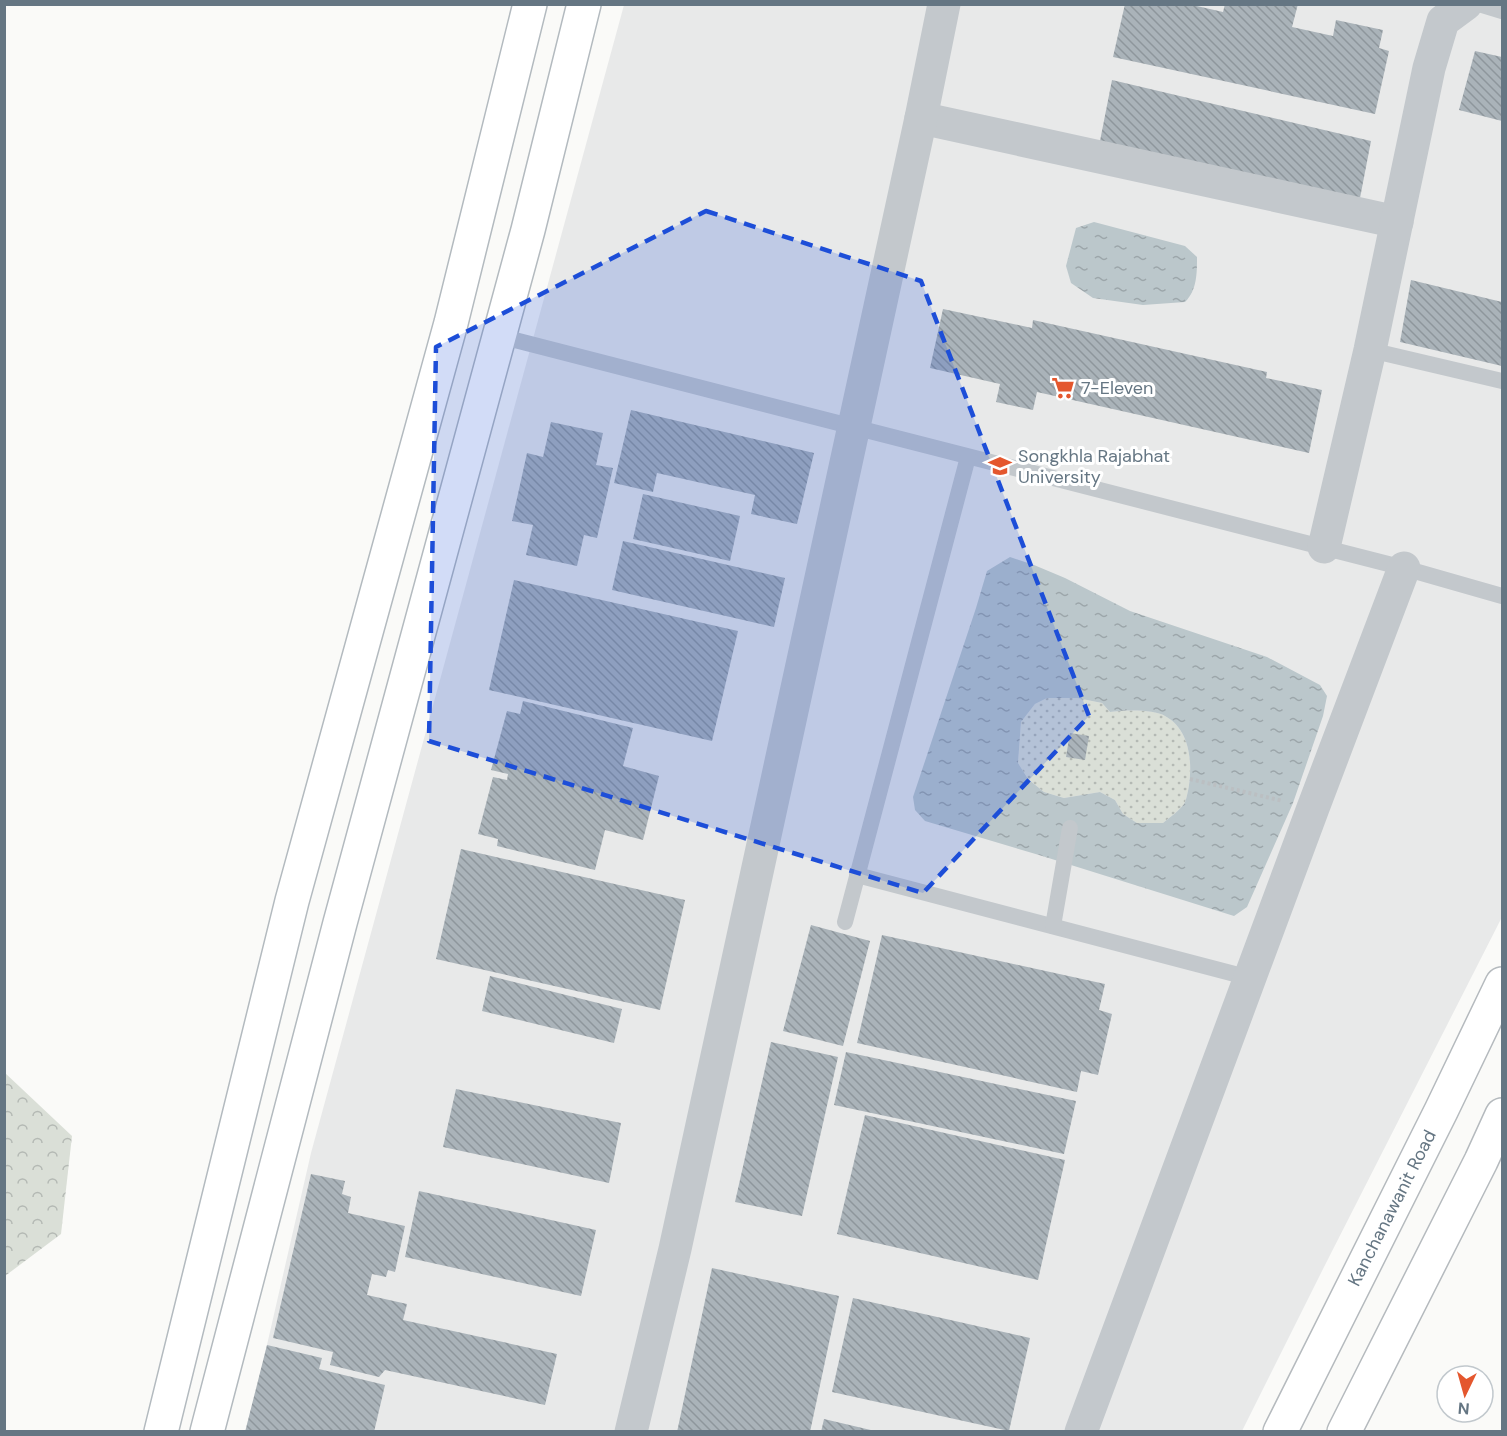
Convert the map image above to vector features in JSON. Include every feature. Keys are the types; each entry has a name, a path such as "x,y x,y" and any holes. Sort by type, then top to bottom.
{"main road":[{"path":"161,1431 292,901 451,323 530,4"},
{"path":"207,1431 343,911 528,230 584,4"},
{"path":"451,323 499,336"},
{"name":"Kanchanawanit Road","path":"1280,1431 1503,984"},
{"path":"1344,1431 1492,1160 1503,1115"}],"street":[{"path":"631,1431 675,1249 944,4"},
{"path":"1324,548 1370,350 1429,68 1443,21 1466,4"},
{"path":"921,118 1397,222"},
{"path":"1081,1431 1404,568"}],"lane":[{"path":"1479,4 1503,11"},
{"path":"499,336 1404,568 1503,596"},
{"path":"1370,350 1503,381"},
{"path":"845,922 968,457"},
{"path":"1053,926 1070,828"},
{"path":"857,875 1251,978"}],"path":[{"path":"1190,778 1293,803"}],"highlighted area":[{"path":"706,211 921,281 1089,716 923,893 429,741 436,347"}],"shaded area":[{"name":"Songkhla Rajabhat University","path":"624,5 1502,5 1502,917 1242,1431 247,1432 311,1153"}],"green space":[{"path":"1047,698 1077,698 1102,703 1110,712 1154,712 1174,722 1185,739 1190,760 1190,781 1184,804 1163,823 1137,823 1123,814 1115,800 1100,792 1064,798 1044,792 1028,779 1018,763 1021,722 1035,704"},
{"path":"4,1072 72,1136 61,1234 5,1276"}],"water":[{"path":"1094,222 1185,246 1197,257 1197,269 1192,292 1185,302 1143,305 1093,298 1071,283 1066,266 1076,228"},
{"path":"1010,557 1034,565 1130,611 1267,657 1320,685 1327,696 1323,716 1293,803 1247,907 1234,916 925,821 915,810 913,797 987,571","holes":["1047,698 1077,698 1102,703 1110,712 1154,712 1174,722 1180,730 1188,749 1190,781 1184,804 1163,823 1137,823 1123,814 1115,800 1100,792 1064,798 1044,792 1028,779 1018,763 1021,722 1035,704"]}],"building":[{"path":"1125,4 1188,4 1223,12 1225,4 1298,4 1292,27 1333,36 1336,20 1383,30 1379,48 1389,51 1375,114 1113,57"},
{"path":"1475,51 1502,57 1502,121 1459,110"},
{"path":"1112,80 1371,141 1360,198 1100,141"},
{"path":"1411,280 1502,302 1502,366 1400,342"},
{"path":"943,309 1032,328 1033,320 1267,372 1266,378 1322,390 1309,453 1037,392 1033,410 996,402 1000,384 930,368"},
{"path":"631,410 814,453 797,524 751,514 755,495 657,473 653,492 614,483"},
{"path":"551,422 603,433 596,465 613,468 597,538 584,535 577,566 526,555 533,525 512,521 527,453 543,457"},
{"path":"643,494 740,516 730,561 633,539"},
{"path":"623,541 785,578 774,627 612,590"},
{"path":"514,580 738,631 712,741 489,690"},
{"path":"523,701 633,728 623,766 659,776 643,840 605,830 595,870 497,846 498,839 478,834 493,777 507,780 508,774 491,770 507,711 520,714"},
{"path":"1070,733 1089,736 1085,760 1066,757"},
{"path":"461,849 685,900 660,1010 436,959"},
{"path":"811,925 870,941 843,1046 783,1031"},
{"path":"882,935 1105,984 1099,1010 1112,1014 1098,1075 1081,1071 1077,1092 857,1043"},
{"path":"490,976 622,1009 614,1043 482,1011"},
{"path":"771,1042 838,1057 802,1216 735,1202"},
{"path":"846,1052 1076,1101 1064,1154 834,1105"},
{"path":"456,1089 621,1123 609,1183 443,1147"},
{"path":"865,1115 1065,1160 1038,1280 837,1234"},
{"path":"311,1174 345,1181 342,1194 351,1197 348,1213 405,1226 395,1272 388,1270 386,1277 372,1274 367,1295 407,1304 403,1320 557,1354 545,1405 385,1370 379,1377 330,1365 333,1352 273,1338"},
{"path":"419,1191 596,1230 581,1296 405,1257"},
{"path":"712,1268 839,1296 810,1432 677,1432"},
{"path":"853,1298 1030,1338 1009,1431 832,1392"},
{"path":"267,1345 322,1358 319,1369 385,1385 374,1432 245,1432"},
{"path":"824,1419 875,1431 821,1432"}],"place":[{"name":"7-Eleven","path":"1063,388"},
{"name":"Songkhla Rajabhat University","path":"1000,466"}]}
